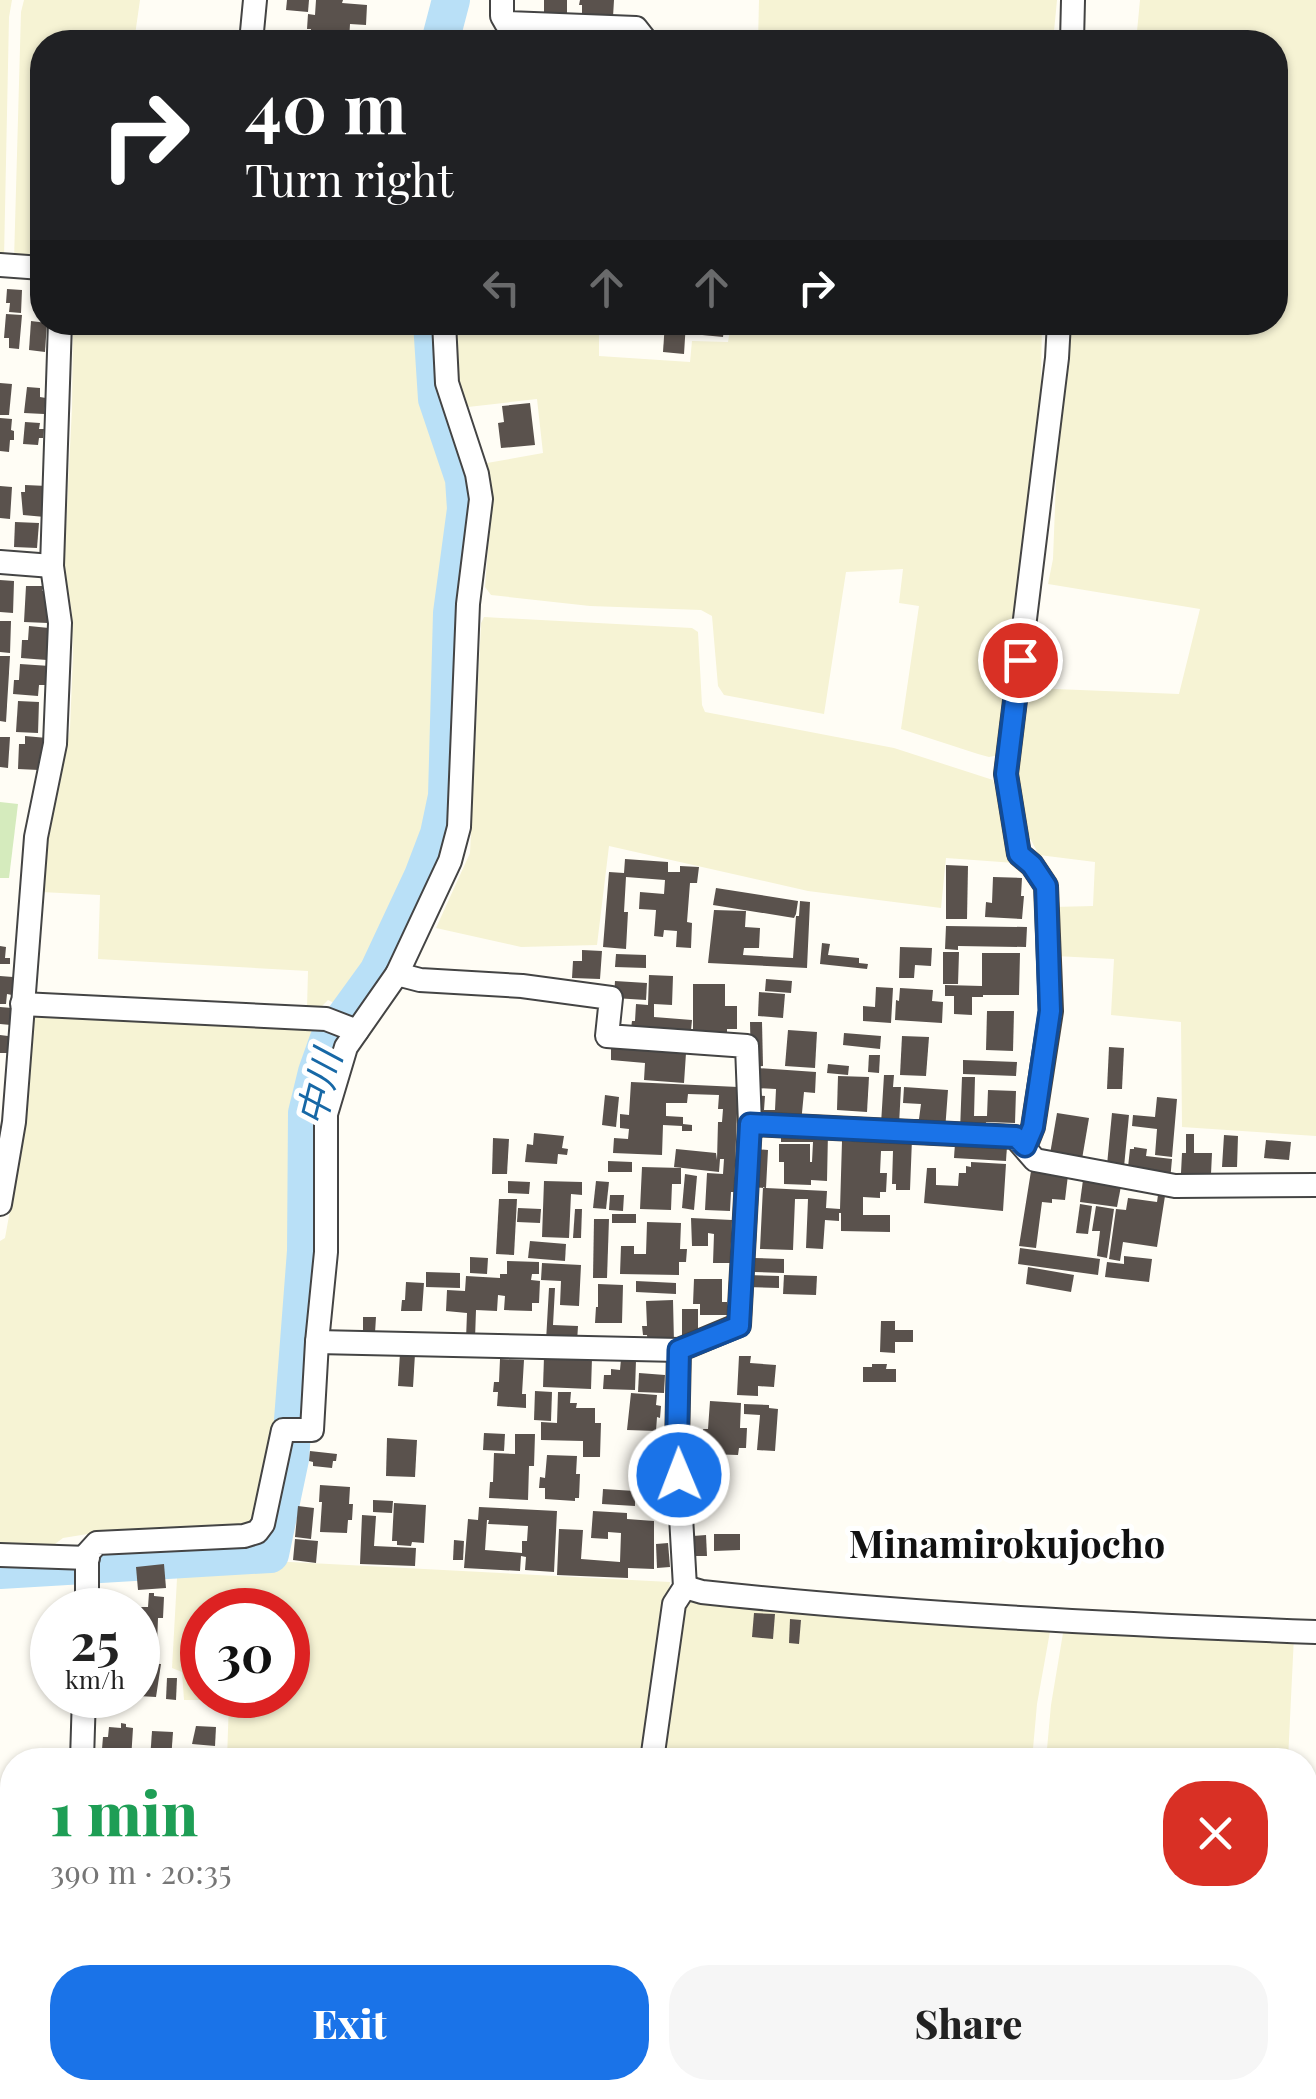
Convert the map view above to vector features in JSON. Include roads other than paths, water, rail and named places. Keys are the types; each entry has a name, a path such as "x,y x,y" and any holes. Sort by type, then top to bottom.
{"street":[{"path":"252,30 255,0"},
{"path":"502,0 506,23 637,30"},
{"path":"1072,0 1072,30"},
{"path":"0,265 30,267"},
{"path":"0,1204 14,1122 36,837 55,744 60,623 52,566 60,335"},
{"path":"87,1588 87,1554 97,1543 244,1536 257,1532 267,1510 282,1430 312,1430 326,1252 326,1114 346,1048 397,974 450,861 459,827 468,604 482,499 447,384 445,335"},
{"path":"1025,1146 1033,1127 1050,1011 1046,886 1019,854 1006,774 1058,335"},
{"path":"0,562 52,566"},
{"path":"317,1342 679,1350 739,1326 750,1124 747,1046 608,1036 611,998 522,986 420,980 397,974"},
{"path":"22,1004 326,1019 357,1031"},
{"path":"750,1124 1016,1137 1035,1160 1175,1186 1316,1186"},
{"path":"654,1748 674,1604 685,1587 677,1446 679,1350"},
{"path":"0,1554 88,1558"},
{"path":"685,1587 810,1604 1044,1621 1316,1632"},
{"path":"82,1748 83,1718"}],"waterway":[{"name":"中川","path":"443,30 451,0"},
{"name":"中川","path":"0,1570 270,1554 290,1459 306,1251 307,1113 328,1041 378,972 423,876 439,834 447,796 452,613 466,509 464,479 437,399 433,335"}],"district":[{"name":"Minamirokujocho","path":"1007,1545"}]}
